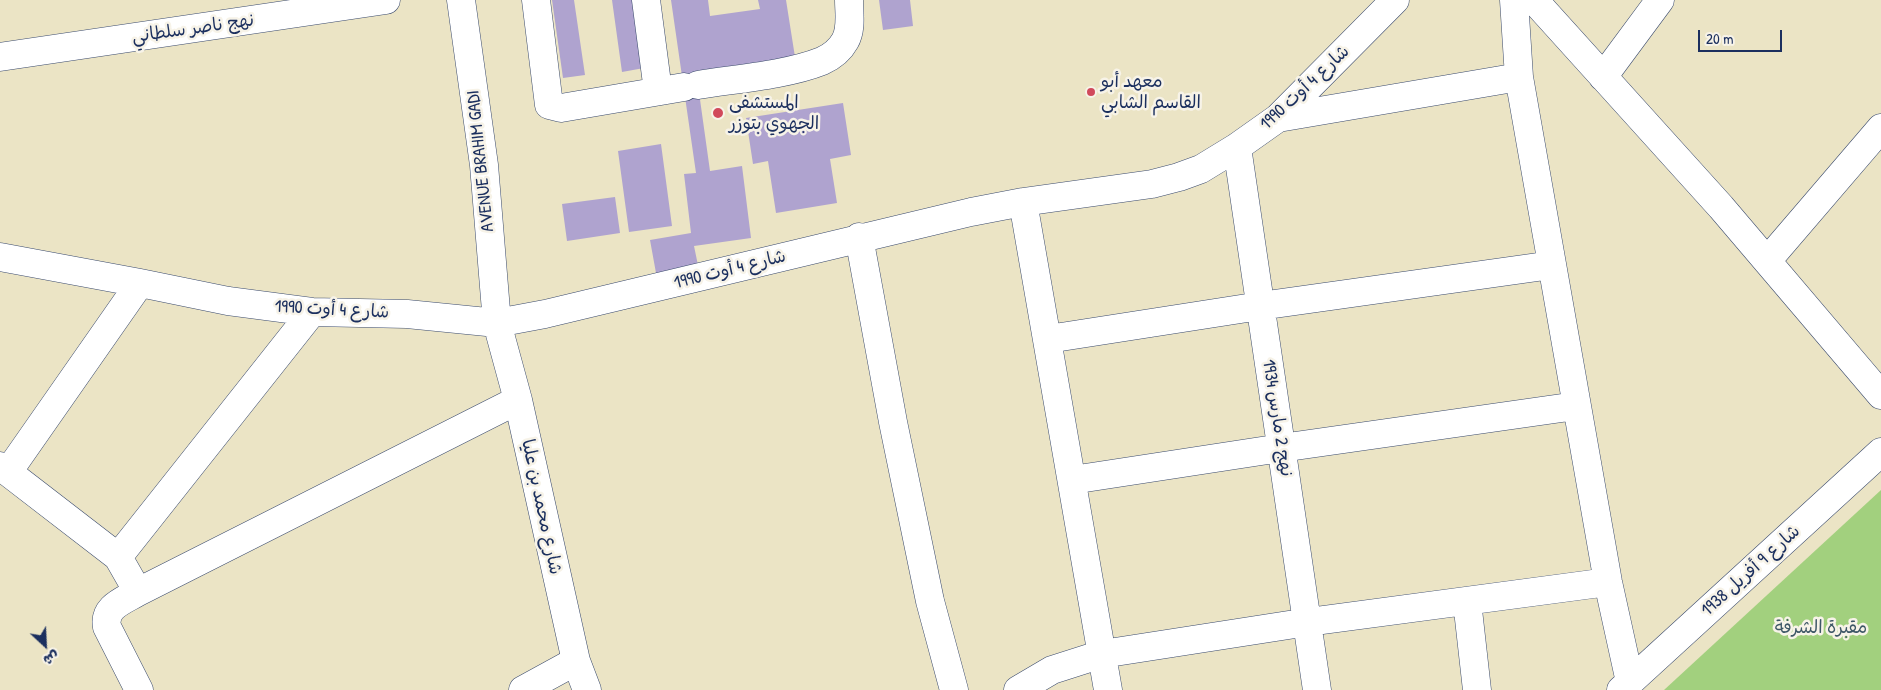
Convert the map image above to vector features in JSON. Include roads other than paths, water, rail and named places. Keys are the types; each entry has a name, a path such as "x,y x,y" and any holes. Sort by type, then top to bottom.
{"street":[{"name":"نهج ناصر سلطاني","path":"0,57 386,0"},
{"name":"AVENUE BRAHIM GADI","path":"461,0 484,165 497,323"},
{"path":"536,0 549,105 561,108 781,72 822,60 836,52 845,41 850,26 849,0"},
{"path":"646,0 680,88"},
{"name":"شارع 4 أوت 1990","path":"0,257 140,282 228,301 312,312 407,314 497,323 609,300 859,237 970,212 1023,202 1152,184 1179,177 1201,169 1238,147 1278,118 1395,0"},
{"path":"1514,0 1519,77 1626,686"},
{"path":"1534,0 1721,207 1881,395"},
{"path":"1603,77 1660,0"},
{"path":"1278,118 1519,77"},
{"path":"1767,261 1881,128"},
{"name":"نهج 2 مارس 1934","path":"1238,147 1317,690"},
{"path":"1023,202 1108,690"},
{"path":"859,237 893,422 930,601 954,690"},
{"path":"1048,339 1260,306 1552,265"},
{"path":"138,592 118,557 4,469 140,282"},
{"path":"118,557 312,312"},
{"name":"شارع محمد بن عليا","path":"497,323 518,400 576,661 587,690"},
{"path":"139,690 107,627 105,619 115,605 518,400"},
{"path":"1072,480 1576,406"},
{"name":"شارع 9 أفريل 1938","path":"1626,686 1881,452"},
{"path":"1018,690 1052,670 1102,654 1308,622 1608,582"},
{"path":"1467,601 1477,690"},
{"path":"523,690 576,661"}],"place":[{"name":"معهد أبو القاسم الشابي","path":"1091,92"},
{"name":"المستشفى الجهوي بتوزر","path":"718,113"}],"park label":[{"name":"مقبرة الشرفة","path":"1821,628"}]}
